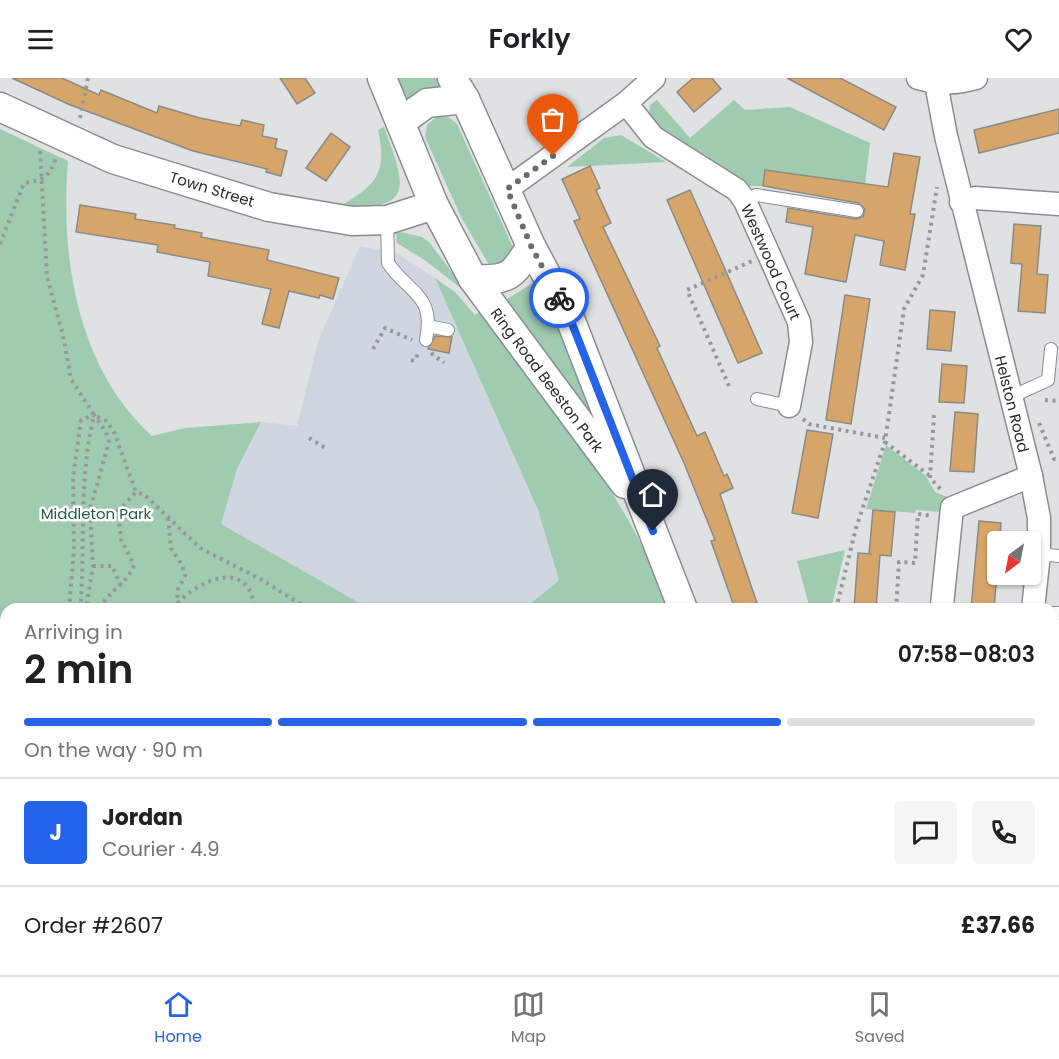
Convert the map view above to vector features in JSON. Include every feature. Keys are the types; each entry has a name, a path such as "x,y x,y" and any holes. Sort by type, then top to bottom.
{"street":[{"name":"Ring Road Beeston Park","path":"382,78 402,121 434,205 473,279 644,509"},
{"path":"507,189 626,103 654,78"},
{"path":"927,81 959,83 976,78"},
{"name":"Helston Road","path":"927,81 962,202 1049,555 1035,603"},
{"name":"Ring Road Beeston Park","path":"459,89 507,189 531,246 571,321 681,603"},
{"path":"402,121 427,103 459,89"},
{"name":"Westwood Court","path":"626,103 653,137 737,190 745,201 799,322 801,342 789,406"},
{"name":"Town Street","path":"0,107 113,159 269,207 352,221 387,220 434,205"},
{"path":"962,202 975,198 1059,204"},
{"path":"473,279 499,280 516,271 531,246"},
{"path":"942,603 958,510 1031,476"}],"lane":[{"path":"745,201 756,195 857,211"},
{"path":"387,220 388,262 423,300 430,318 426,340"},
{"path":"428,326 448,330"},
{"path":"1011,397 1048,380 1051,349"},
{"path":"757,399 789,406"}],"path":[{"path":"75,142 88,78"},
{"path":"46,130 40,149 47,277 63,335 71,379 106,432 109,442 90,510 93,566 87,603"},
{"path":"0,244 24,183 43,180"},
{"path":"837,603 856,528 885,440 904,309 923,275 938,183"},
{"path":"729,386 687,290 768,254"},
{"path":"373,349 385,328"},
{"path":"789,406 809,424 885,440 930,475 938,490 955,496 958,510 918,514 915,563 899,562 896,603"},
{"path":"80,603 84,561 84,480 88,442 94,415"},
{"path":"70,603 74,549 73,478 81,420 94,415 106,421 114,432 136,492"},
{"path":"930,475 934,415"},
{"path":"309,438 327,448"},
{"path":"136,492 145,495 200,548 269,584 299,603"},
{"path":"103,603 109,594 121,586 134,566 121,540 118,511 136,492"},
{"path":"168,518 171,548 182,565 185,576 178,589 177,603"},
{"path":"93,566 112,566 121,586"},
{"path":"177,603 194,588 219,577 238,579 248,589 252,603"}],"shaded area":[{"path":"360,246 398,254 435,278 538,510 559,580 531,603 359,603 221,524 237,469 261,422 297,426 318,341"}],"green space":[{"path":"393,78 443,78 445,86 405,103"},
{"path":"657,100 690,138 734,100 745,110 790,107 870,143 865,184 766,170 763,186 745,186 707,156 657,129 649,112 650,105"},
{"path":"436,117 448,117 457,124 515,252 514,258 492,267 462,219 425,137 427,125"},
{"path":"384,127 397,166 400,181 398,192 392,199 380,205 337,208 361,193 376,178 381,158 378,130"},
{"name":"Middleton Park","path":"0,129 68,161 67,235 71,272 79,309 90,344 106,378 127,409 152,436 185,428 261,422 237,469 221,524 359,603 0,603"},
{"path":"621,135 666,162 567,167 604,138"},
{"path":"396,231 422,237 430,243 467,293 426,261 397,243"},
{"path":"435,278 455,292 475,315 481,311 561,418 611,491 633,529 653,568 667,603 531,603 559,580 538,510"},
{"path":"536,281 603,424 602,428 501,303"},
{"path":"886,445 926,476 935,492 952,499 942,512 916,510 915,513 866,509"},
{"path":"845,550 832,603 808,603 797,561"}],"building":[{"path":"12,78 62,78 99,95 101,90 157,113 159,106 200,118 240,126 242,120 264,125 262,136 277,139 275,148 287,151 281,176 266,172 267,169 193,151 68,104"},
{"path":"280,78 305,78 315,93 297,104"},
{"path":"693,78 712,78 721,89 694,112 677,92"},
{"path":"787,78 840,78 896,107 884,130"},
{"path":"1059,109 1059,133 979,153 974,130"},
{"path":"331,133 350,147 326,181 306,168"},
{"path":"894,153 920,157 910,214 915,214 905,270 880,265 884,241 855,235 846,282 805,274 813,227 786,222 788,208 856,219 863,217 865,209 858,203 763,186 765,170 888,187"},
{"path":"590,166 600,188 596,190 611,223 603,227 660,346 657,348 697,436 705,432 724,476 727,474 733,488 720,494 757,603 733,603 711,541 715,540 684,463 574,221 580,219 562,179"},
{"path":"690,190 762,353 738,363 667,200"},
{"path":"80,205 136,214 135,219 175,225 174,228 202,233 201,237 269,250 267,260 339,278 333,299 289,291 279,328 262,324 271,289 208,276 210,262 157,252 158,245 76,232"},
{"path":"1014,224 1041,226 1037,274 1048,275 1045,313 1018,311 1022,264 1011,263"},
{"path":"845,295 870,299 851,424 826,420"},
{"path":"930,310 955,312 951,351 927,349"},
{"path":"435,336 452,337 449,353 428,349"},
{"path":"942,364 967,366 964,403 939,402"},
{"path":"955,412 978,414 974,472 950,471"},
{"path":"807,430 833,434 818,518 792,513"},
{"path":"873,510 895,512 891,556 880,555 876,603 854,603 858,553 869,554"},
{"path":"979,521 1001,523 1000,531 987,531 987,585 996,585 994,603 972,603"}],"way so far":[{"path":"553,156 507,189 531,246 559,298"}],"route":[{"path":"559,298 571,321 653,531"}]}
